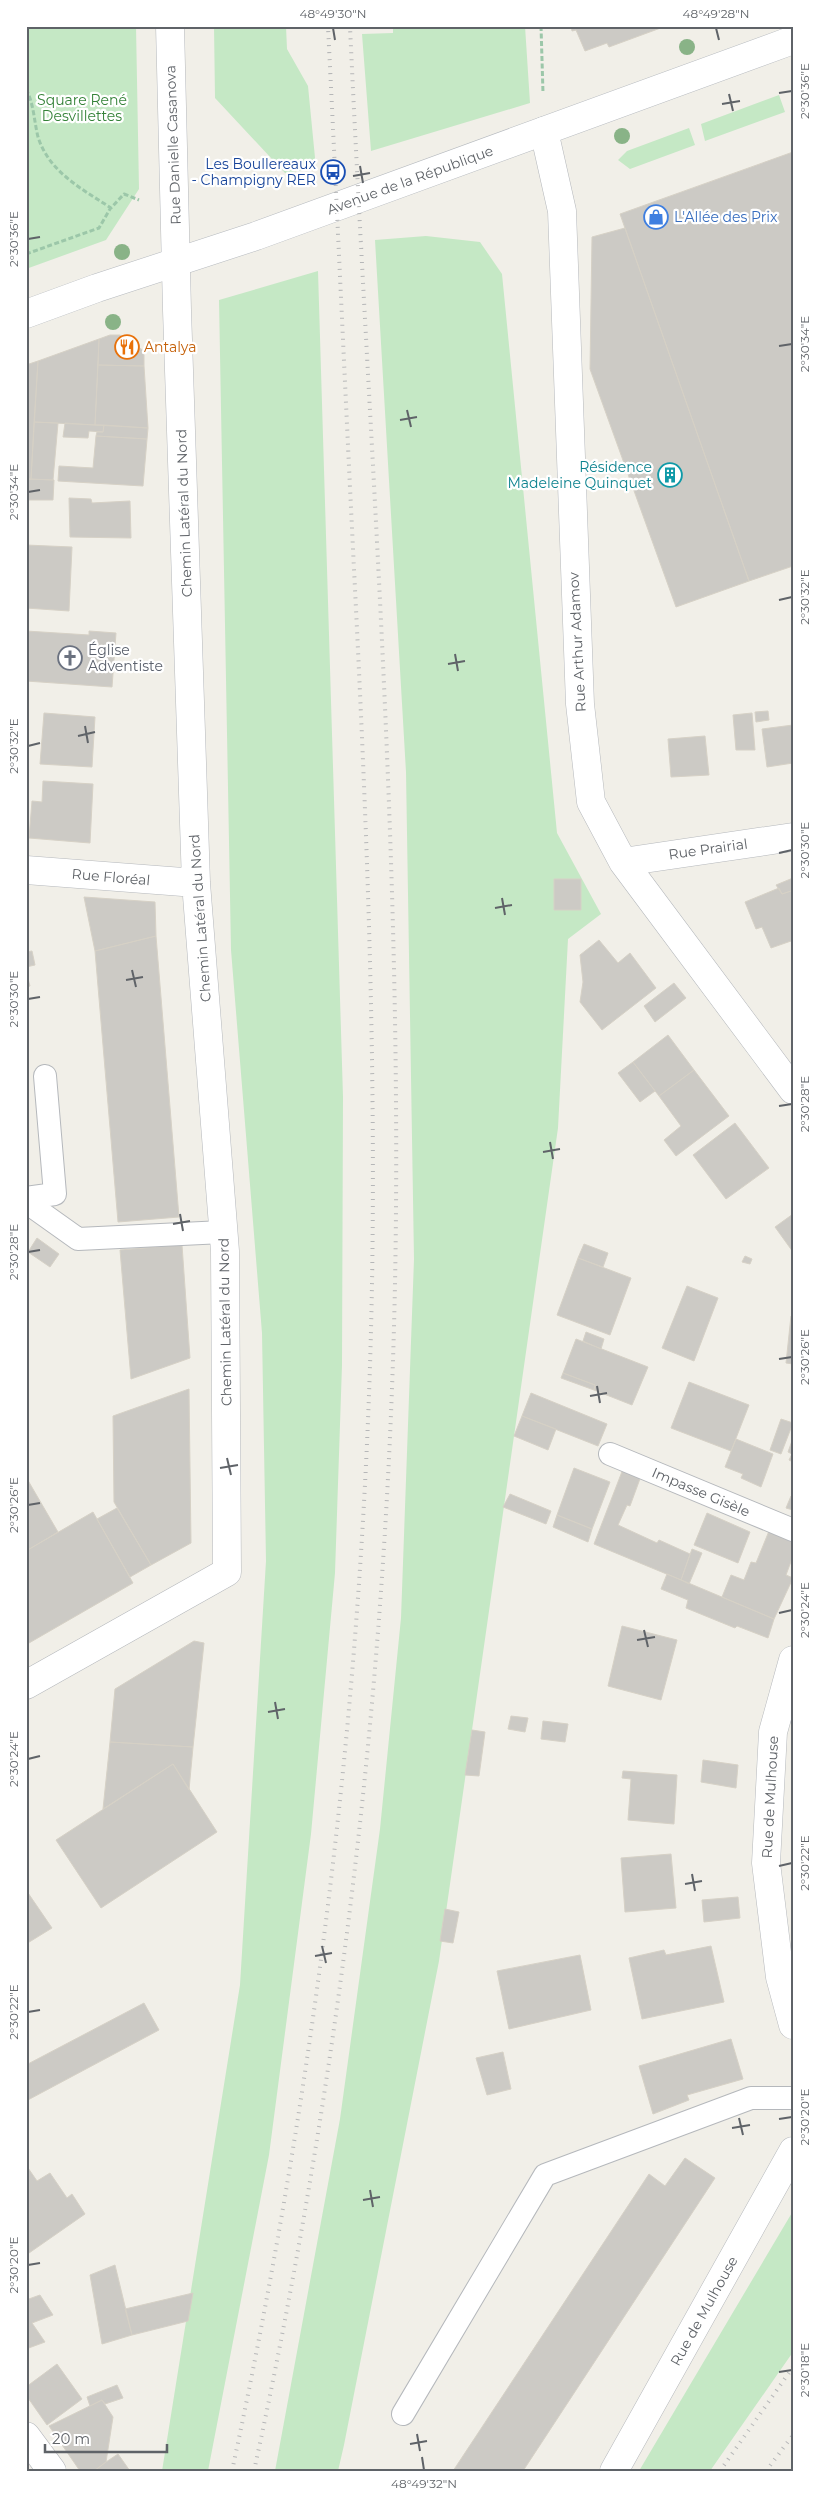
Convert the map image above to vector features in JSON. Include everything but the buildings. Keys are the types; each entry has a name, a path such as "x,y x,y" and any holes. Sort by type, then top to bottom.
{"street":[{"name":"Rue Danielle Casanova","path":"170,26 176,263"},
{"name":"Avenue de la République","path":"26,314 97,288 176,263 793,40"},
{"name":"Rue Arthur Adamov","path":"544,131 562,210 580,704 591,802 624,862 793,1090"},
{"name":"Chemin Latéral du Nord","path":"26,1686 226,1572 223,1232 196,883 176,263"},
{"name":"Rue Prairial","path":"624,862 793,837"},
{"name":"Rue Floréal","path":"26,870 196,883"},
{"name":"Rue de Mulhouse","path":"793,1660 773,1732 766,1863 780,1977 793,2025"},
{"name":"Rue de Mulhouse","path":"614,2471 793,2151"},
{"path":"26,2436 52,2471"}],"lane":[{"path":"26,1198 55,1194 45,1076"},
{"path":"26,1202 78,1239 223,1232"},
{"name":"Impasse Gisèle","path":"610,1454 793,1530"},
{"path":"403,2414 545,2175 751,2098 793,2098"}],"path":[{"path":"541,26 543,98"},
{"path":"26,89 32,105 39,139 46,156 68,180 110,208"},
{"path":"26,254 99,228 110,208 124,194 145,203"}],"green space":[{"name":"Square René Desvillettes","path":"26,26 136,26 139,189 106,240 26,269"},
{"path":"214,26 286,26 287,49 308,86 316,168 285,173 215,98"},
{"path":"393,26 525,26 530,103 371,151 362,34 393,33"},
{"path":"779,95 785,112 705,141 701,124"},
{"path":"689,128 695,145 630,169 618,160 627,151"},
{"path":"426,236 480,242 502,274 557,833 601,914 568,939 558,1128 439,1961 344,2445 338,2471 275,2471 340,2119 380,1829 401,1618 414,1259 406,772 375,240"},
{"path":"318,271 343,1097 342,1365 335,1573 311,1834 269,2155 208,2471 162,2471 240,1985 266,1561 262,1333 231,950 219,300"},
{"path":"793,2211 793,2352 710,2471 639,2471"}],"railway":[{"path":"232,2471 262,2324 288,2177 331,1881 347,1732 359,1583 367,1434 373,1194 369,926 328,26"},
{"path":"254,2471 311,2177 334,2029 353,1881 369,1732 382,1583 390,1434 395,1284 394,970 383,655 350,26"},
{"path":"720,2471 793,2367"},
{"path":"766,2471 793,2435"}],"place":[{"name":"Les Boullereaux - Champigny RER","path":"333,172"},
{"name":"L'Allée des Prix","path":"656,217"},
{"name":"Antalya","path":"127,347"},
{"name":"Résidence Madeleine Quinquet","path":"670,475"},
{"name":"Église Adventiste","path":"70,658"}]}
